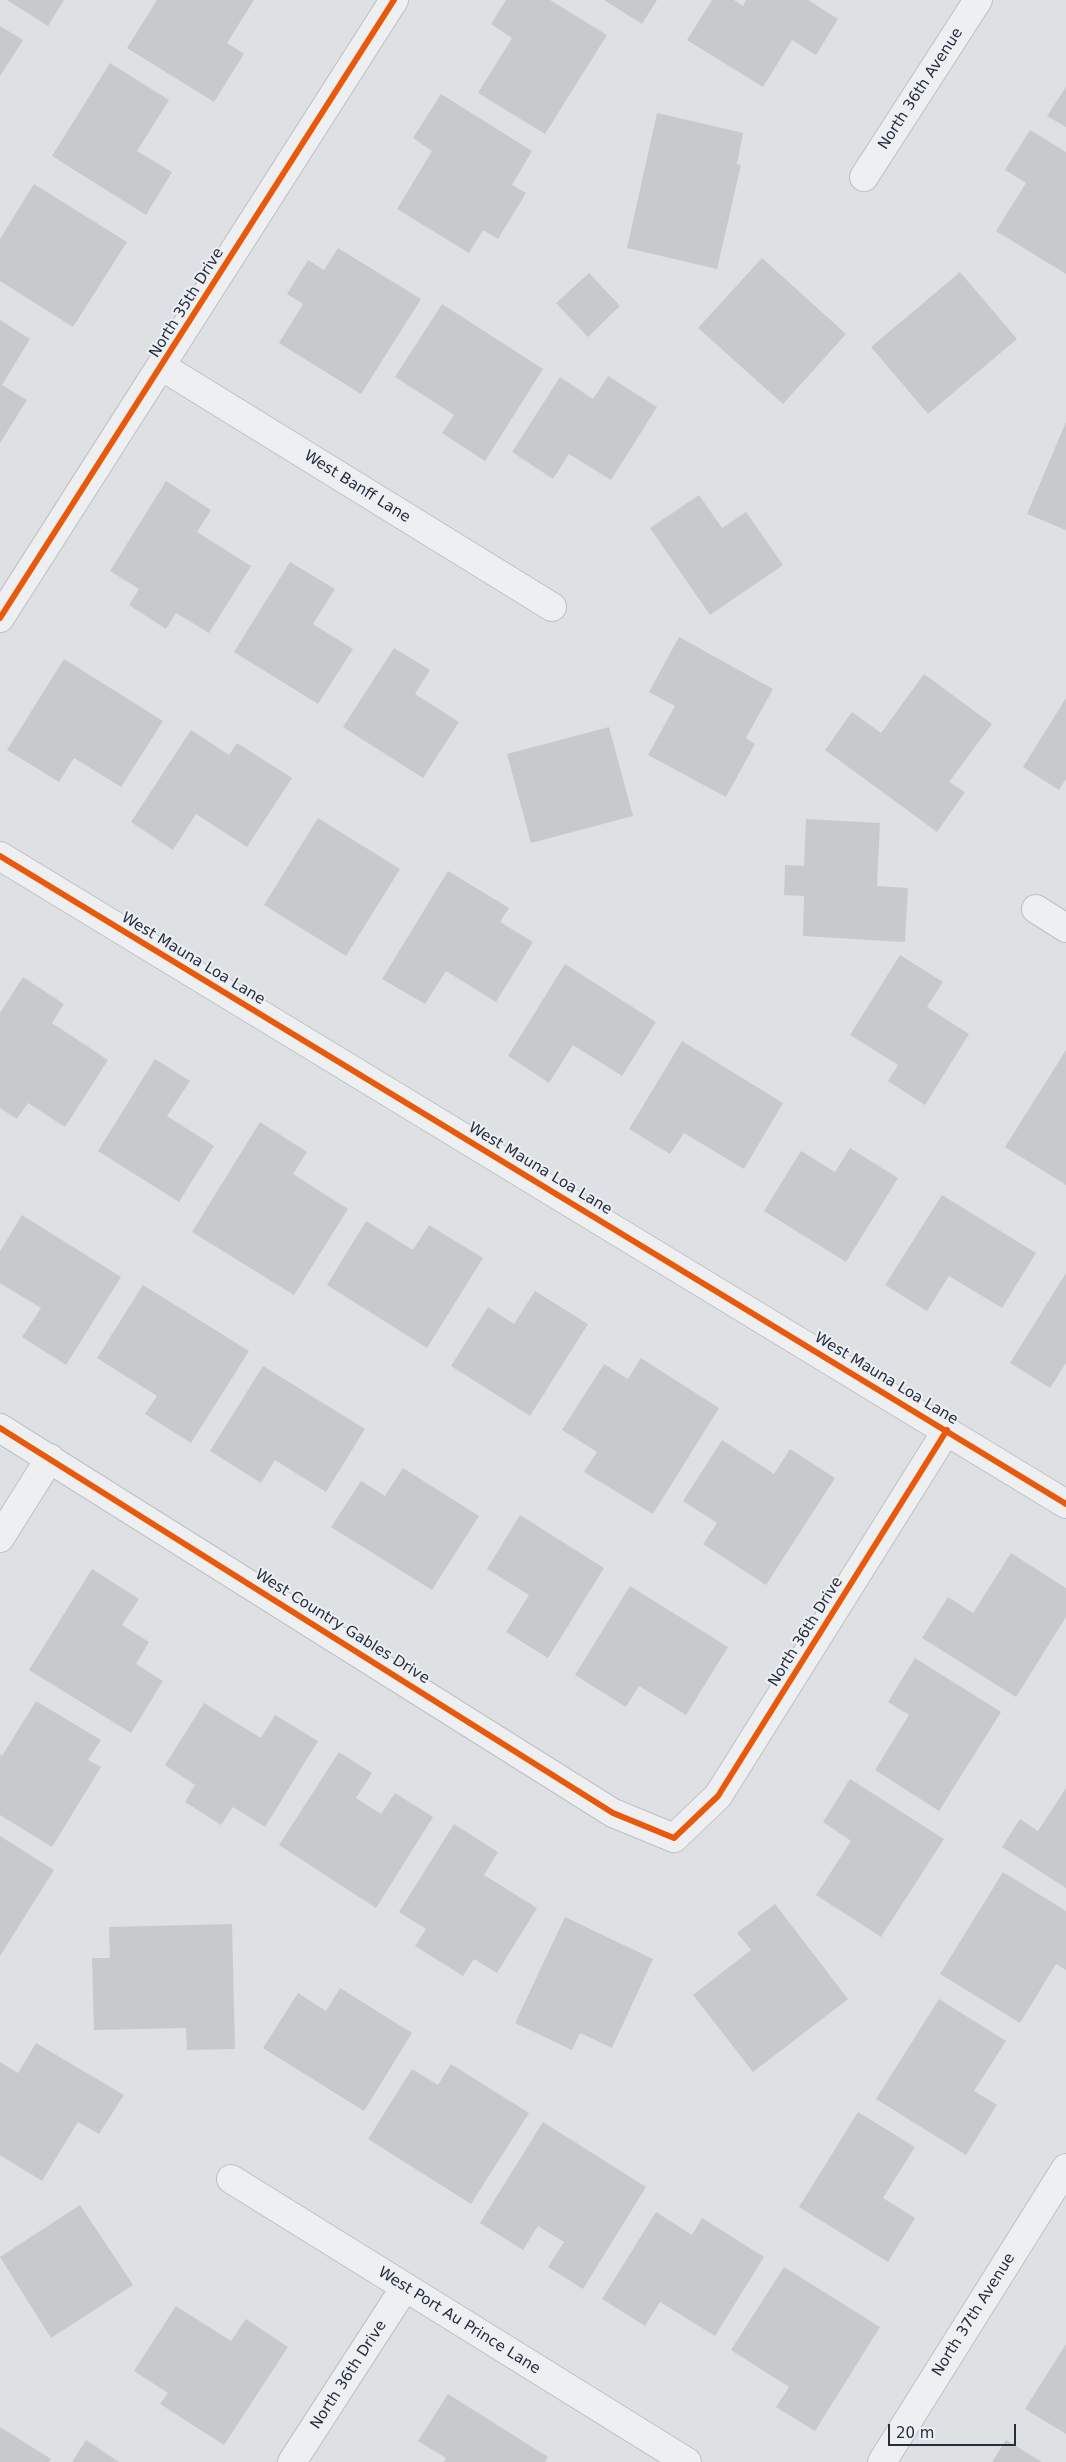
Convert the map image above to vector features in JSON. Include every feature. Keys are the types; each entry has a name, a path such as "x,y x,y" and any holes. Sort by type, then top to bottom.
{"street":[{"name":"North 35th Drive","path":"0,618 394,0"},
{"name":"North 36th Avenue","path":"864,177 978,0"},
{"name":"West Banff Lane","path":"162,366 552,607"},
{"name":"West Mauna Loa Lane","path":"0,856 1066,1504"},
{"path":"1036,909 1066,928"},
{"name":"West Country Gables Drive","path":"0,1428 613,1813 674,1838"},
{"name":"North 36th Drive","path":"674,1838 718,1796 946,1430"},
{"path":"0,1538 50,1458"},
{"name":"North 37th Avenue","path":"882,2462 1066,2168"},
{"name":"West Port Au Prince Lane","path":"231,2179 687,2462"},
{"name":"North 36th Drive","path":"292,2462 405,2287"}],"building":[{"path":"7,0 64,0 48,26"},
{"path":"157,0 254,0 227,43 244,54 214,102 127,48"},
{"path":"506,0 550,0 607,35 545,134 478,93 512,38 491,24"},
{"path":"604,0 657,0 642,24"},
{"path":"712,0 734,0 743,6 746,0 808,0 838,19 816,55 792,40 763,87 687,40"},
{"path":"0,26 23,40 0,76"},
{"path":"110,63 169,100 137,151 172,172 146,215 52,156"},
{"path":"1066,87 1066,127 1047,116"},
{"path":"441,94 532,151 512,185 526,193 498,239 483,230 469,253 397,209 432,151 413,138"},
{"path":"657,113 743,133 737,164 741,165 717,269 627,248"},
{"path":"1030,130 1066,152 1066,274 996,231 1026,183 1005,170"},
{"path":"34,184 127,242 73,327 0,281 0,239"},
{"path":"338,248 421,299 361,394 279,343 303,304 287,294 308,260 324,270"},
{"path":"762,258 846,334 783,404 698,328"},
{"path":"960,272 1017,339 928,414 871,347"},
{"path":"589,273 620,306 588,337 556,303"},
{"path":"442,304 543,369 485,461 442,433 454,415 395,377"},
{"path":"0,320 30,339 2,385 27,400 0,443"},
{"path":"608,376 657,407 611,480 569,454 553,479 512,452 560,377 593,399"},
{"path":"1066,422 1066,530 1027,514"},
{"path":"166,481 211,510 197,532 251,566 209,633 176,613 166,629 129,605 139,589 110,571"},
{"path":"699,495 722,528 746,512 783,565 710,615 650,528"},
{"path":"290,562 335,589 313,624 353,649 318,704 234,652"},
{"path":"679,637 773,689 746,738 755,744 726,797 648,755 675,706 649,692"},
{"path":"394,648 430,670 415,694 459,722 423,778 343,727"},
{"path":"64,659 163,721 121,787 74,758 59,782 7,750"},
{"path":"924,674 992,724 949,782 965,792 937,832 825,750 852,712 881,733"},
{"path":"1066,698 1066,779 1059,790 1023,767"},
{"path":"609,727 633,816 531,843 507,754"},
{"path":"191,730 229,755 237,743 292,778 247,847 196,814 173,850 131,822"},
{"path":"318,818 400,869 346,956 264,905"},
{"path":"806,819 880,823 877,886 908,888 905,942 803,936 804,896 784,895 785,865 804,866"},
{"path":"448,871 509,908 500,922 533,942 496,1002 446,971 425,1004 382,979"},
{"path":"900,955 943,982 927,1007 969,1034 925,1105 888,1081 898,1065 850,1035"},
{"path":"565,964 656,1022 622,1076 573,1045 549,1083 508,1056"},
{"path":"23,977 64,1004 52,1023 108,1060 65,1127 28,1103 17,1119 0,1108 0,1013"},
{"path":"682,1041 783,1103 744,1169 684,1133 670,1154 629,1129"},
{"path":"1066,1050 1066,1185 1005,1147"},
{"path":"155,1059 190,1081 167,1116 214,1146 179,1202 98,1151"},
{"path":"260,1122 307,1152 293,1174 348,1209 294,1295 192,1232"},
{"path":"850,1148 898,1178 846,1262 764,1211 801,1151 835,1172"},
{"path":"942,1195 1036,1253 1002,1308 949,1276 927,1311 885,1285"},
{"path":"22,1215 121,1277 66,1365 22,1337 41,1308 0,1283 0,1251"},
{"path":"366,1221 413,1250 429,1225 483,1258 427,1348 327,1285"},
{"path":"1066,1273 1066,1363 1050,1388 1010,1363"},
{"path":"143,1285 249,1351 191,1443 145,1414 157,1396 97,1358"},
{"path":"535,1291 588,1324 530,1416 451,1366 488,1307 514,1324"},
{"path":"641,1358 719,1408 653,1514 584,1472 597,1452 562,1430 604,1364 628,1379"},
{"path":"263,1366 365,1429 326,1492 275,1460 261,1483 210,1451"},
{"path":"722,1440 774,1474 790,1449 835,1478 766,1585 703,1544 717,1523 683,1501"},
{"path":"403,1468 479,1516 432,1590 331,1527 361,1481 385,1496"},
{"path":"520,1515 604,1568 548,1658 506,1632 529,1595 487,1569"},
{"path":"1011,1553 1066,1588 1066,1617 1016,1697 922,1638 948,1597 973,1613"},
{"path":"92,1569 139,1599 122,1625 149,1642 136,1664 163,1681 131,1733 29,1670"},
{"path":"630,1586 728,1647 686,1715 639,1686 626,1707 575,1675"},
{"path":"915,1658 1001,1712 939,1811 875,1770 909,1715 888,1702"},
{"path":"36,1701 101,1740 88,1760 101,1767 52,1847 0,1815 0,1754 2,1756"},
{"path":"204,1703 261,1738 275,1715 318,1741 265,1827 233,1807 221,1825 185,1802 195,1785 165,1765"},
{"path":"339,1752 372,1773 356,1798 381,1814 395,1793 433,1817 376,1908 279,1845"},
{"path":"850,1779 944,1839 881,1937 816,1895 851,1841 823,1822"},
{"path":"1066,1788 1066,1888 1002,1847 1020,1819 1038,1831"},
{"path":"454,1824 498,1852 484,1875 537,1908 497,1973 474,1959 463,1976 415,1946 426,1929 399,1912"},
{"path":"0,1836 54,1870 0,1956"},
{"path":"1003,1872 1066,1911 1066,1970 1056,1964 1020,2023 940,1974"},
{"path":"775,1904 848,1999 753,2072 693,1995 751,1950 737,1933"},
{"path":"565,1917 653,1959 612,2048 580,2033 572,2050 515,2023"},
{"path":"232,1924 235,2049 187,2050 186,2028 94,2030 92,1958 110,1958 109,1927"},
{"path":"340,1988 412,2033 364,2111 263,2048 298,1993 326,2011"},
{"path":"939,1999 1006,2041 974,2091 997,2105 966,2155 876,2099"},
{"path":"36,2043 124,2095 99,2134 78,2122 42,2181 0,2155 0,2062 18,2073"},
{"path":"451,2064 529,2113 471,2204 368,2139 412,2069 438,2085"},
{"path":"858,2112 915,2147 883,2198 915,2218 888,2262 799,2207"},
{"path":"543,2122 646,2187 583,2289 548,2267 564,2242 538,2226 523,2250 480,2223"},
{"path":"80,2205 133,2285 51,2338 0,2257"},
{"path":"656,2212 692,2235 702,2218 764,2257 715,2336 660,2302 645,2326 602,2299"},
{"path":"784,2267 880,2327 815,2431 776,2407 789,2387 731,2350"},
{"path":"176,2306 231,2341 246,2319 288,2347 224,2445 160,2404 168,2393 134,2371"},
{"path":"1066,2344 1066,2434 1025,2409"},
{"path":"448,2394 548,2457 545,2462 444,2462 446,2458 418,2441"},
{"path":"0,2427 51,2459 49,2462 0,2462"},
{"path":"86,2440 119,2462 72,2462"},
{"path":"1006,2440 1042,2462 992,2462"}],"cycle path":[{"path":"0,618 394,0"},
{"path":"0,856 1066,1504"},
{"path":"0,1428 613,1813 674,1838 718,1796 947,1430"}]}
